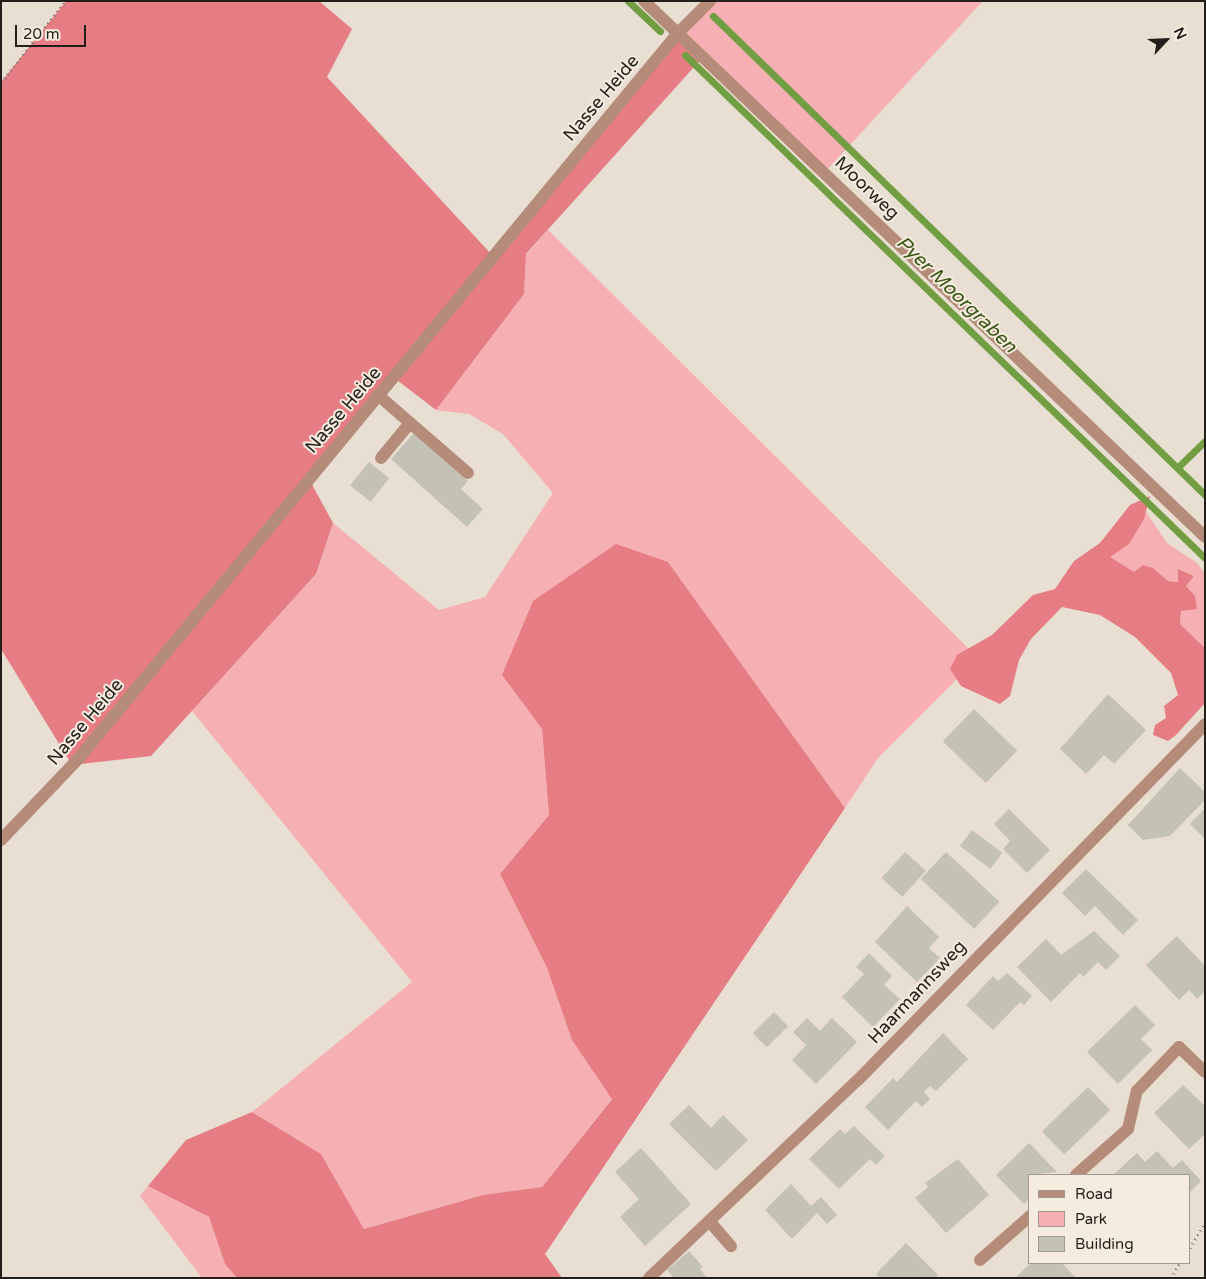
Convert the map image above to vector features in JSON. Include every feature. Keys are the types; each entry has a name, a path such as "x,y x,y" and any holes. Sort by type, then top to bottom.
{"street":[{"name":"Moorweg","path":"644,1 1205,537"},
{"name":"Nasse Heide","path":"1,840 78,758 678,33 710,1"},
{"path":"378,395 468,473"},
{"path":"381,458 410,423"},
{"name":"Haarmannsweg","path":"649,1278 858,1080 1205,724"},
{"path":"1077,1174 1128,1129 1137,1091 1179,1047 1205,1072"},
{"path":"980,1260 1028,1218"},
{"path":"710,1222 731,1246"}],"path":[{"path":"1,82 66,1"},
{"path":"1191,1246 1205,1223"},
{"path":"1171,1278 1179,1264"}],"green space":[{"path":"710,1 983,1 825,172 678,33"},
{"path":"548,230 978,658 878,758 845,808 668,562 502,675 542,729 549,815 500,874 547,968 572,1040 612,1098 542,1187 483,1195 364,1229 321,1154 252,1112 412,982 192,711 316,574 333,523 439,610 485,597 553,493 503,434 469,414 436,410 524,294 526,255"},
{"path":"1146,512 1167,543 1197,563 1205,573 1205,648 1180,624 1181,611 1195,596 1186,586 1194,576 1178,569 1178,582 1168,581 1152,568 1134,572 1109,557 1129,544"},
{"path":"148,1186 209,1217 225,1264 237,1278 202,1278 140,1196"}],"shaded area":[{"path":"66,1 319,1 352,29 327,77 493,256 678,33 703,57 526,254 524,294 436,410 393,377 309,479 333,523 316,574 151,756 72,765 1,649 1,82"},
{"path":"1150,496 1144,519 1129,544 1110,557 1134,572 1143,565 1153,568 1168,581 1178,582 1178,569 1194,576 1186,586 1195,596 1197,609 1181,611 1180,624 1205,648 1205,703 1176,735 1168,741 1153,735 1155,725 1166,718 1164,706 1178,695 1171,673 1135,637 1100,615 1062,607 1031,639 1019,660 1010,696 1000,704 961,686 950,669 957,655 992,635 1033,595 1055,589 1074,561 1100,543 1130,505"},
{"path":"616,544 668,562 845,808 545,1254 562,1278 237,1278 225,1264 209,1217 148,1186 186,1140 252,1112 321,1154 364,1229 483,1195 542,1187 612,1099 572,1040 547,968 500,874 549,815 542,729 502,675 533,601"}],"building":[{"path":"414,433 468,481 461,489 483,509 467,527 391,459"},
{"path":"369,462 389,478 370,502 350,485"},
{"path":"1108,694 1146,730 1114,764 1104,755 1086,774 1060,749"},
{"path":"974,709 1017,751 986,783 943,741"},
{"path":"1180,768 1205,792 1205,800 1170,836 1143,840 1128,825"},
{"path":"1205,808 1205,839 1190,824"},
{"path":"1009,809 1050,850 1027,873 1003,849 1010,841 994,824"},
{"path":"972,830 1002,853 990,869 960,846"},
{"path":"905,852 926,871 902,897 882,878"},
{"path":"946,852 999,902 974,929 921,879"},
{"path":"1086,869 1138,920 1123,935 1095,906 1085,916 1062,893"},
{"path":"907,906 939,937 929,948 940,958 917,982 875,942"},
{"path":"1094,931 1120,956 1106,970 1098,962 1083,977 1080,973 1051,1002 1017,967 1046,939 1061,955"},
{"path":"1177,936 1205,966 1205,991 1197,999 1189,990 1179,1000 1146,965"},
{"path":"869,953 892,976 884,985 900,999 873,1027 842,997 864,974 856,967"},
{"path":"1007,973 1032,996 1024,1005 1020,1002 993,1030 966,1005 993,976 998,981"},
{"path":"1135,1005 1155,1025 1141,1039 1152,1050 1118,1084 1087,1052"},
{"path":"774,1012 788,1026 767,1047 753,1033"},
{"path":"807,1018 820,1031 832,1018 857,1042 816,1084 792,1060 806,1045 793,1032"},
{"path":"943,1033 968,1059 936,1091 930,1086 924,1092 930,1099 922,1107 916,1101 888,1130 865,1107 893,1078 897,1082"},
{"path":"1183,1085 1205,1106 1205,1134 1189,1149 1154,1113"},
{"path":"1088,1087 1110,1110 1064,1154 1042,1131"},
{"path":"689,1105 711,1128 723,1115 748,1140 716,1171 669,1124"},
{"path":"854,1126 885,1156 876,1165 870,1159 839,1189 809,1159 840,1129 845,1134"},
{"path":"1029,1143 1057,1172 1028,1174 1028,1200 1024,1204 996,1175"},
{"path":"641,1148 691,1204 645,1246 620,1217 639,1199 615,1172"},
{"path":"1157,1151 1173,1168 1182,1160 1201,1181 1191,1191 1191,1174 1114,1174 1137,1153 1145,1162"},
{"path":"958,1159 989,1195 946,1233 915,1198 928,1187 925,1183"},
{"path":"791,1184 811,1206 821,1197 837,1215 827,1224 817,1213 792,1239 765,1210"},
{"path":"906,1243 938,1275 935,1278 880,1278 876,1274"},
{"path":"689,1251 703,1267 700,1269 707,1278 674,1278 667,1270"},
{"path":"1030,1264 1063,1264 1076,1278 1015,1278"}],"waterway":[{"name":"Pyer Moorgraben","path":"628,1 660,31"},
{"path":"713,16 1205,495"},
{"name":"Pyer Moorgraben","path":"685,55 1205,558"},
{"path":"1178,467 1205,441"}]}
